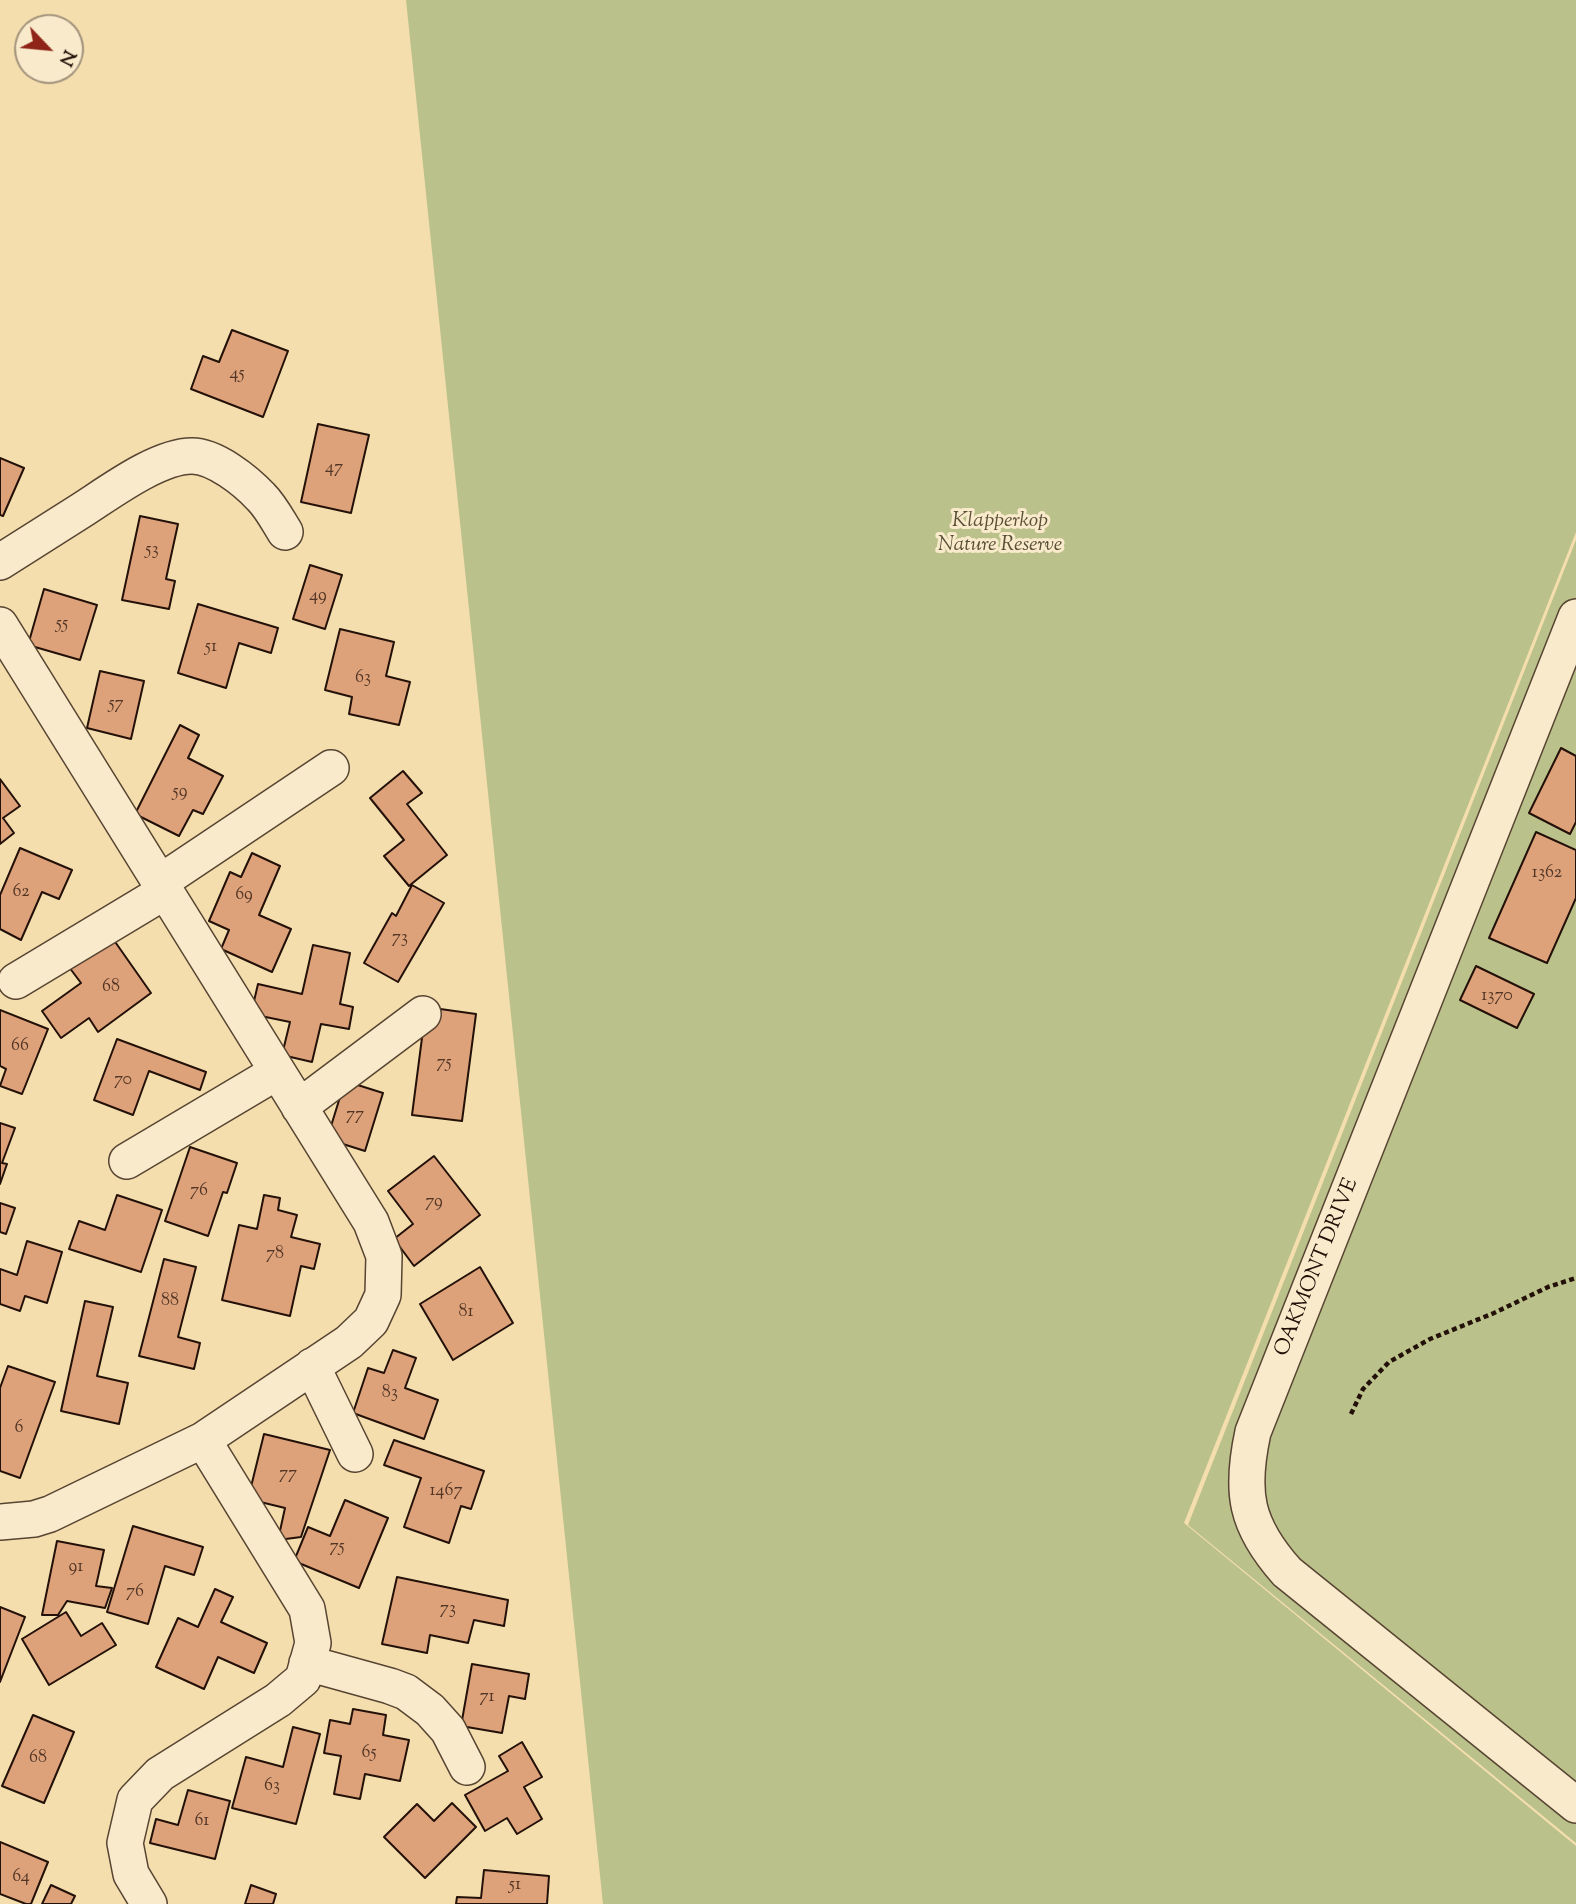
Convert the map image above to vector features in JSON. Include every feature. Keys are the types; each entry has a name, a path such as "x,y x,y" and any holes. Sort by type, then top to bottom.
{"street":[{"path":"0,562 122,483 177,458 194,456 218,464 245,482 263,498 285,532"},
{"path":"0,625 371,1222 384,1256 383,1295 371,1321 349,1342 203,1440 50,1514 34,1519 0,1522"},
{"name":"OAKMONT DRIVE","path":"1572,637 1253,1432 1245,1482 1248,1505 1255,1525 1264,1544 1287,1572 1576,1805"},
{"path":"16,981 162,888 331,768"},
{"path":"299,1107 423,1014"},
{"path":"127,1161 277,1072"},
{"path":"312,1366 355,1454"},
{"path":"149,1904 131,1874 125,1843 135,1800 160,1774 278,1700 303,1679 313,1643 307,1609 203,1440"},
{"path":"307,1663 406,1692 430,1710 448,1730 467,1767"}],"path":[{"path":"1351,1414 1363,1390 1389,1362 1430,1339 1548,1286 1576,1278"}],"green space":[{"name":"Klapperkop Nature Reserve","path":"406,0 1576,0 1576,532 1184,1523 1576,1846 1576,1904 603,1904"},
{"path":"1576,540 1576,1843 1188,1525"}],"building":[{"path":"232,330 288,351 263,417 191,389 203,356 219,362"},
{"path":"318,424 369,435 351,513 301,502"},
{"path":"0,458 24,468 3,516 0,515"},
{"path":"140,516 178,524 166,579 175,581 169,609 122,600"},
{"path":"310,565 342,575 325,629 293,619"},
{"path":"44,589 97,605 80,660 28,645"},
{"path":"198,604 278,628 271,653 239,643 226,688 178,673"},
{"path":"340,629 394,642 386,676 410,682 399,725 349,714 352,697 325,690"},
{"path":"100,671 144,681 131,739 87,728"},
{"path":"180,725 199,735 188,758 223,776 203,814 193,810 179,836 135,814"},
{"path":"1561,748 1576,756 1576,822 1570,834 1529,813"},
{"path":"403,771 422,793 407,804 447,855 409,886 384,856 404,840 370,798"},
{"path":"0,779 20,806 3,818 14,833 0,844"},
{"path":"1536,832 1576,850 1576,898 1547,963 1489,938"},
{"path":"20,848 72,870 59,899 42,892 21,940 0,929 0,895"},
{"path":"252,853 280,866 259,915 291,929 272,972 221,949 229,930 209,921 230,872 241,877"},
{"path":"412,885 444,903 398,982 364,963 392,913 396,916"},
{"path":"111,936 151,993 98,1032 89,1018 61,1038 42,1011 81,983 69,967"},
{"path":"313,945 350,953 340,1004 353,1007 349,1029 321,1024 312,1062 282,1055 290,1022 251,1014 258,984 302,994"},
{"path":"1476,966 1534,994 1517,1028 1460,1000"},
{"path":"426,1007 476,1014 462,1121 412,1115"},
{"path":"0,1010 48,1029 22,1094 0,1086 6,1069 0,1066"},
{"path":"117,1039 206,1072 200,1090 149,1071 133,1115 94,1100"},
{"path":"345,1081 383,1093 365,1151 327,1139"},
{"path":"0,1123 15,1128 2,1163 7,1164 0,1184"},
{"path":"190,1147 237,1163 227,1193 223,1192 208,1236 165,1221"},
{"path":"434,1156 480,1215 414,1266 394,1239 413,1224 388,1191"},
{"path":"117,1195 162,1210 141,1272 69,1249 79,1221 105,1230"},
{"path":"264,1195 280,1198 278,1210 297,1215 291,1237 320,1244 314,1269 301,1266 290,1316 222,1300 239,1225 257,1229"},
{"path":"0,1203 15,1208 6,1234 0,1232"},
{"path":"27,1241 62,1252 47,1303 25,1296 20,1311 0,1304 0,1269 17,1275"},
{"path":"164,1259 196,1267 178,1337 200,1343 194,1369 139,1356"},
{"path":"480,1267 513,1323 453,1360 420,1304"},
{"path":"85,1301 113,1307 97,1376 128,1383 119,1424 61,1411"},
{"path":"393,1350 416,1358 405,1388 438,1400 424,1439 353,1413 368,1368 384,1373"},
{"path":"8,1366 55,1382 20,1478 0,1471 0,1388"},
{"path":"264,1434 330,1450 301,1537 278,1540 285,1508 248,1499"},
{"path":"394,1440 484,1471 471,1509 461,1506 449,1543 404,1527 421,1478 384,1465"},
{"path":"345,1500 388,1518 359,1588 294,1561 308,1527 330,1536"},
{"path":"133,1526 203,1547 194,1575 165,1566 148,1624 107,1612"},
{"path":"57,1541 104,1550 96,1586 112,1588 105,1608 67,1601 58,1615 42,1615"},
{"path":"397,1577 508,1600 504,1626 474,1620 468,1643 430,1635 427,1653 382,1644"},
{"path":"215,1589 233,1597 221,1622 267,1643 254,1673 218,1657 204,1689 156,1667 178,1618 198,1627"},
{"path":"0,1607 25,1617 0,1682"},
{"path":"66,1612 81,1636 102,1623 116,1645 49,1685 22,1639"},
{"path":"472,1664 529,1674 525,1699 509,1696 502,1733 461,1726"},
{"path":"353,1709 386,1715 383,1735 409,1740 400,1781 365,1774 360,1799 334,1794 341,1756 324,1753 330,1720 350,1724"},
{"path":"33,1715 74,1732 44,1803 2,1786"},
{"path":"293,1727 320,1734 296,1824 232,1808 246,1757 283,1767"},
{"path":"522,1742 542,1777 524,1787 542,1819 517,1834 507,1818 485,1831 465,1795 508,1771 499,1756"},
{"path":"188,1790 230,1801 215,1859 150,1843 156,1819 178,1825"},
{"path":"452,1803 476,1827 425,1878 384,1837 417,1804 434,1821"},
{"path":"0,1842 48,1862 31,1904 0,1894"},
{"path":"484,1870 549,1876 547,1904 456,1904 457,1897 481,1898"},
{"path":"51,1885 75,1896 71,1904 42,1904"},
{"path":"251,1885 276,1894 273,1904 245,1904"}]}
